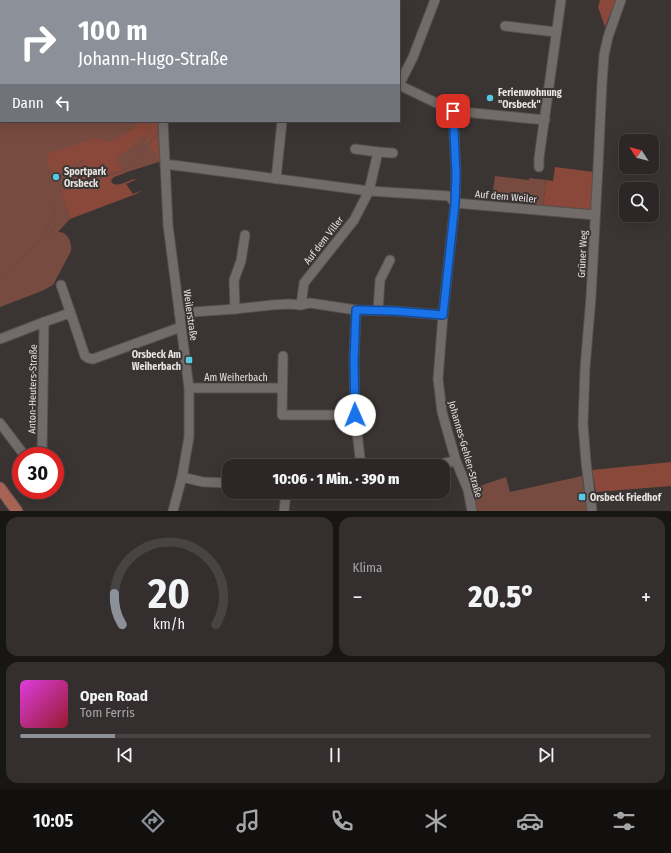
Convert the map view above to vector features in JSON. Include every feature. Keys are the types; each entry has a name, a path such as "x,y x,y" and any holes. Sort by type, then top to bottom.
{"main road":[{"path":"0,488 17,511"}],"street":[{"path":"400,83 413,57 435,0"},
{"path":"540,167 539,158 561,0"},
{"name":"Grüner Weg","path":"592,511 583,424 585,368 591,297 604,55 620,0"},
{"path":"504,26 556,32"},
{"path":"400,85 453,111 544,120"},
{"name":"Johannes-Gehlen-Straße","path":"453,111 456,174 455,203 438,379 442,412 456,461 468,490 472,511"},
{"name":"Weilerstraße","path":"163,122 168,225 189,388 190,437 173,511"},
{"path":"276,179 282,122"},
{"path":"355,149 393,153"},
{"path":"369,191 378,152"},
{"name":"Auf dem Weiler","path":"165,165 369,191 449,196 455,203 595,215"},
{"name":"Auf dem Viller","path":"301,305 304,283 354,220 369,191"},
{"path":"235,309 234,280 241,261 245,235"},
{"path":"378,311 380,280 390,260"},
{"path":"61,285 85,356 88,358 93,359 182,327"},
{"path":"179,313 272,305 310,304 356,310 443,315"},
{"path":"356,310 354,360 355,415 361,459"},
{"name":"Anton-Heuters-Straße","path":"0,339 67,314 72,317"},
{"name":"Anton-Heuters-Straße","path":"42,447 44,322"},
{"name":"Am Weiherbach","path":"283,356 282,415 355,415"},
{"name":"Am Weiherbach","path":"189,388 282,388"},
{"name":"Anton-Heuters-Straße","path":"0,423 18,447"},
{"path":"450,462 456,461"},
{"path":"182,477 203,482 222,483"},
{"path":"284,511 285,499"}],"shaded area":[{"path":"600,0 616,0 605,27 598,7"},
{"name":"Sportpark Orsbeck","path":"0,122 160,122 162,161 61,193 70,219 58,232 67,235 71,245 71,251 53,285 42,291 0,307"},
{"path":"138,122 160,122 160,161 146,141 148,136 145,134 117,157 118,162 125,173 114,177 111,180 112,183 121,184 137,179 126,184 133,194 142,190 136,194 70,219 61,193 69,175 83,161 82,160 74,164 66,171 57,172 53,171 49,167 47,156 50,153 97,138 105,142 115,140"},
{"path":"555,167 594,172 592,208 590,211 543,207 546,180 553,181"},
{"path":"495,176 529,180 529,178 546,180 543,207 526,205 526,202 492,198"},
{"path":"671,462 671,486 596,492 592,470"},
{"path":"582,476 587,511 474,511 468,490 506,477 510,492"}],"waterway":[{"path":"59,191 125,170 160,131"},
{"path":"0,277 40,239 51,221 53,200"},
{"path":"37,243 52,232 55,224 54,214"}],"place":[{"name":"Ferienwohnung \"Orsbeck\"","path":"490,98"},
{"name":"Sportpark Orsbeck","path":"56,177"},
{"name":"Orsbeck Am Weiherbach","path":"189,360"},
{"name":"Orsbeck Friedhof","path":"582,497"}],"route":[{"path":"355,415 354,360 356,310 395,311 443,315 455,203 456,174 453,111"}]}
